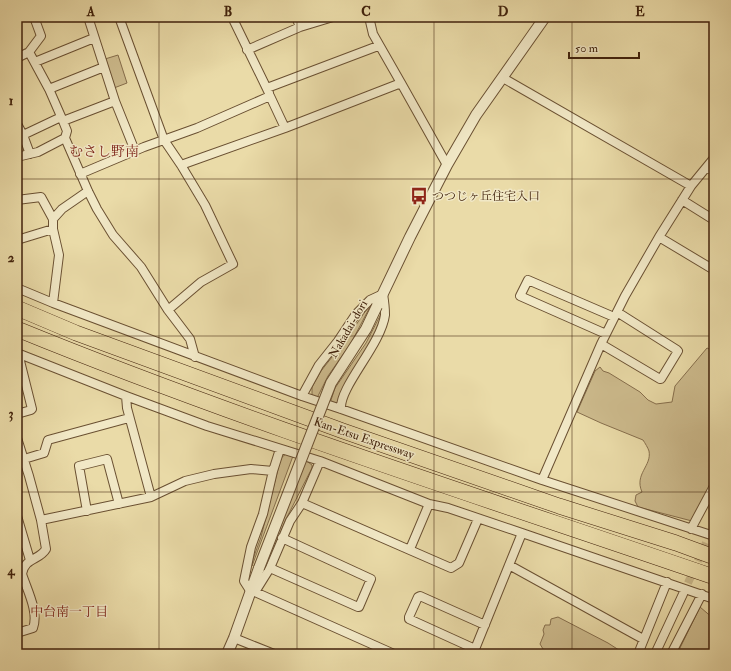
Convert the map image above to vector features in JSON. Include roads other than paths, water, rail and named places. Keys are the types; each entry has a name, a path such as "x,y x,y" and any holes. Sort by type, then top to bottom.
{"highway":[{"name":"Kan-Etsu Expressway","path":"17,308 76,333 336,428 559,506 676,543 714,557"},
{"name":"Kan-Etsu Expressway","path":"17,329 199,399 332,447 714,577"}],"street":[{"path":"17,58 29,52 41,36 34,17"},
{"path":"88,17 115,101 135,151"},
{"path":"119,17 164,140 181,165 205,206 233,264 201,282 168,310"},
{"path":"232,17 285,128"},
{"path":"296,17 300,28"},
{"path":"248,50 300,28 333,17"},
{"path":"369,17 373,34 378,46 447,166"},
{"name":"Nakadai-dori","path":"227,654 253,592 259,568 331,383 361,337 447,166 476,115 544,17"},
{"path":"35,62 94,38"},
{"path":"80,174 135,151 197,128 268,92 378,46"},
{"path":"29,52 49,89 62,119 67,131 65,138 88,192 97,209 113,235 141,267 168,310 190,339 195,357"},
{"path":"49,89 104,67"},
{"path":"503,78 691,186"},
{"path":"181,165 285,128 400,83"},
{"path":"23,135 62,119 115,101"},
{"path":"17,124 30,154"},
{"path":"17,157 38,152 65,138"},
{"path":"542,480 606,334 616,315 659,237 682,200 691,186 710,169 714,158"},
{"path":"53,219 62,209 88,192"},
{"path":"17,200 39,197 53,219 53,229 59,255 53,303"},
{"path":"682,200 714,220"},
{"path":"17,240 53,229"},
{"path":"659,237 714,270"},
{"path":"602,344 660,379 678,351 616,315 528,280 520,296 606,334"},
{"path":"17,288 195,357 302,396 542,480 714,536"},
{"path":"302,396 319,365 338,341 356,314 370,300 382,294 385,315 380,332 371,350 346,390 341,404 342,409"},
{"path":"17,353 207,426 320,461 429,504 448,508 522,532 714,599"},
{"path":"17,353 32,408 31,410 17,414"},
{"path":"126,396 126,408 151,497"},
{"path":"24,459 44,453 48,440 129,418"},
{"path":"17,438 41,520 46,549 44,552 30,560 23,568 22,574 35,621 33,628 17,633"},
{"path":"280,448 263,514 251,547 244,581 253,592 394,654"},
{"path":"87,510 79,466 107,459 119,504"},
{"path":"253,592 270,568 282,538 290,521 302,503 320,461"},
{"path":"41,520 151,497 185,480 251,469 273,471"},
{"path":"691,529 714,486"},
{"path":"302,503 451,568 459,563 478,518"},
{"path":"410,549 429,504"},
{"path":"17,516 30,560"},
{"path":"485,625 420,596 418,597 409,617 409,619 474,651 485,625 509,566 522,532"},
{"path":"270,568 358,607 371,579 282,538"},
{"path":"509,566 643,639"},
{"path":"638,654 667,582"},
{"path":"655,654 683,594"},
{"path":"671,654 702,594"},
{"path":"234,638 274,654"}],"tunnel":[{"path":"683,594 714,525"}],"place":[{"name":"つつじヶ丘住宅入口","path":"419,196"}],"district":[{"name":"むさし野南","path":"104,151"},
{"name":"中台南一丁目","path":"69,611"}]}
